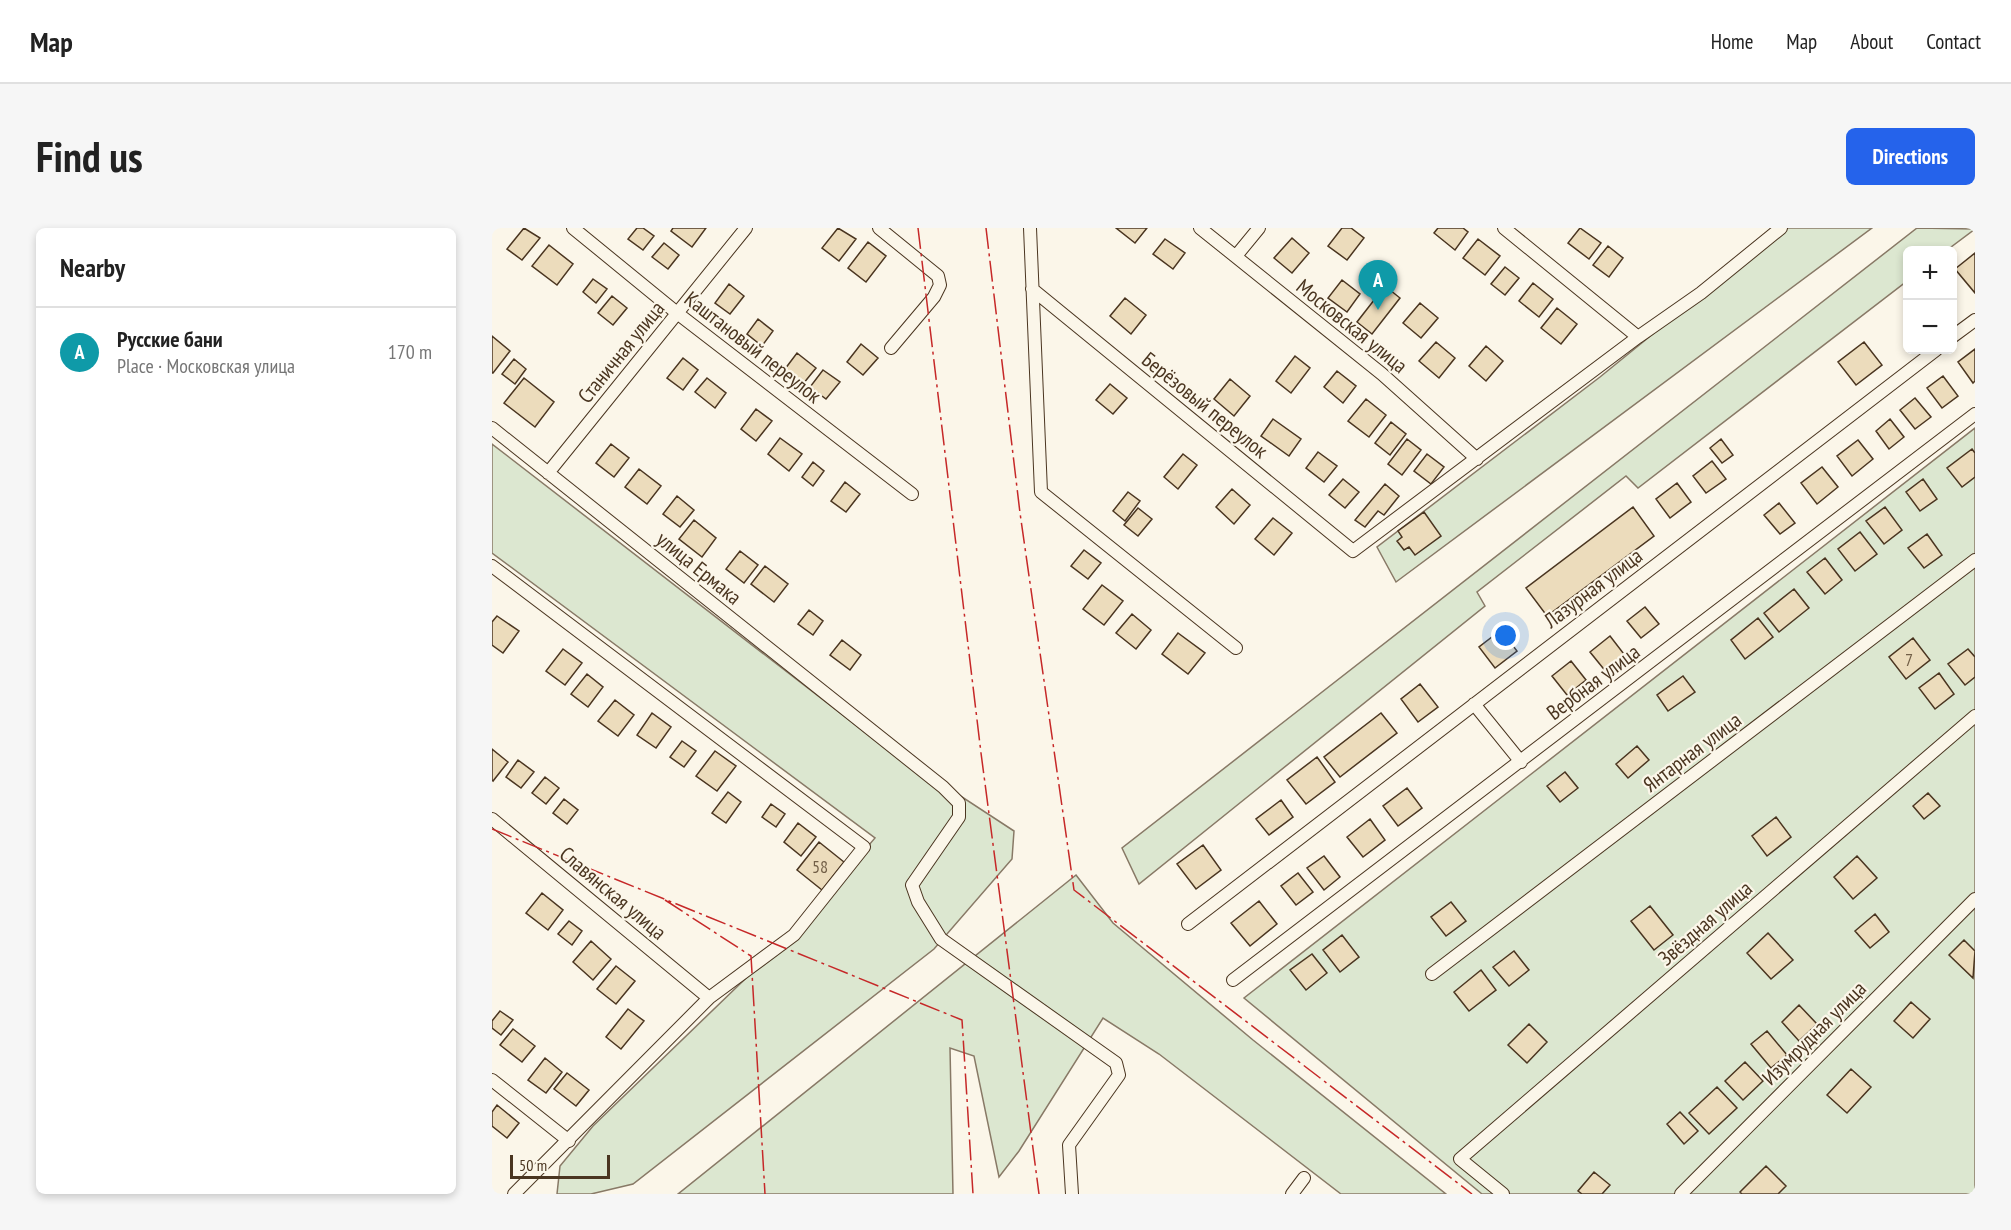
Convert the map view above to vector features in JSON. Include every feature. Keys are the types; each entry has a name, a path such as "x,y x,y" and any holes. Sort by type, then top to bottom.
{"street":[{"name":"Каштановый переулок","path":"573,228 677,313 912,494"},
{"name":"Станичная улица","path":"548,473 746,228"},
{"path":"879,228 938,276 940,285 934,297 891,348"},
{"path":"1030,228 1041,492 1236,648"},
{"name":"Московская улица","path":"1200,228 1382,374 1477,459"},
{"path":"1236,256 1259,228"},
{"path":"1504,228 1638,337"},
{"path":"1477,459 1638,337 1701,293 1781,228"},
{"name":"Берёзовый переулок","path":"1032,289 1353,551 1477,459"},
{"path":"1957,334 1975,320"},
{"name":"Лазурная улица","path":"1188,924 1931,354"},
{"name":"Вербная улица","path":"1233,980 1975,414"},
{"name":"улица Ермака","path":"492,428 944,787 959,803 959,817 912,885 918,902 941,939 1116,1063 1119,1075 1069,1145 1072,1194"},
{"name":"Янтарная улица","path":"1432,974 1975,560"},
{"path":"492,566 864,847 794,935 709,998 514,1194"},
{"path":"1474,704 1521,762"},
{"name":"Звёздная улица","path":"1503,1194 1460,1159 1975,716"},
{"name":"Славянская улица","path":"492,819 709,998"},
{"name":"Изумрудная улица","path":"1681,1194 1975,899"},
{"path":"492,1080 569,1141"},
{"path":"1292,1194 1304,1178"}],"green space":[{"path":"1783,228 1872,228 1396,582 1377,547 1600,377"},
{"path":"1917,228 1975,229 1952,246 1903,246 1903,284 1638,488 1626,476 1477,592 1485,606 1139,884 1122,848"},
{"path":"1975,428 1975,1194 1482,1194 1244,998"},
{"path":"492,444 875,740 1014,831 1012,859 934,949 633,1184 591,1194 557,1194 560,1166 593,1126 804,922 875,838 492,553"},
{"path":"1076,875 1113,923 1253,1040 1446,1194 1341,1194 1159,1054 1103,1018 1019,1151 999,1177 974,1056 950,1048 953,1194 678,1194"}],"building":[{"path":"524,228 540,238 522,260 507,249"},
{"path":"637,228 643,228 654,236 643,250 628,239"},
{"path":"673,228 706,228 692,247 671,231"},
{"path":"838,228 856,239 839,261 822,248"},
{"path":"1116,228 1147,228 1135,243"},
{"path":"1342,228 1351,228 1364,238 1347,260 1328,246"},
{"path":"1438,228 1463,228 1468,232 1455,250 1434,233"},
{"path":"1580,228 1601,243 1589,259 1568,243"},
{"path":"1292,238 1309,253 1292,273 1274,258"},
{"path":"1165,239 1185,253 1173,269 1153,254"},
{"path":"1478,239 1500,256 1485,275 1463,258"},
{"path":"868,242 886,256 866,282 848,268"},
{"path":"664,243 679,255 668,269 652,257"},
{"path":"549,245 573,264 557,285 532,266"},
{"path":"1608,246 1623,258 1609,277 1593,265"},
{"path":"1975,253 1975,293 1957,271 1957,267"},
{"path":"1505,267 1519,278 1505,295 1491,284"},
{"path":"593,279 607,289 596,303 583,292"},
{"path":"1342,280 1360,294 1347,312 1328,298"},
{"path":"1533,283 1553,299 1539,317 1519,301"},
{"path":"729,284 744,296 730,314 715,303"},
{"path":"1385,286 1400,298 1372,334 1357,322"},
{"path":"612,296 627,308 613,325 598,313"},
{"path":"1125,298 1146,315 1131,334 1110,316"},
{"path":"1420,303 1438,318 1421,338 1403,323"},
{"path":"1557,308 1577,324 1561,344 1541,328"},
{"path":"758,319 773,331 762,346 747,334"},
{"path":"492,336 510,351 493,373 492,373"},
{"path":"1436,342 1455,358 1439,378 1419,361"},
{"path":"1864,342 1882,365 1856,385 1838,362"},
{"path":"861,344 878,358 863,375 847,362"},
{"path":"1486,346 1503,361 1486,381 1469,366"},
{"path":"1975,349 1975,381 1973,383 1958,362"},
{"path":"797,353 816,368 803,384 785,369"},
{"path":"1295,356 1310,368 1291,393 1276,381"},
{"path":"683,358 698,370 683,390 667,378"},
{"path":"514,359 526,369 515,384 502,374"},
{"path":"823,370 840,382 826,399 810,387"},
{"path":"1337,371 1356,386 1343,403 1324,387"},
{"path":"1943,376 1958,396 1942,408 1927,388"},
{"path":"524,378 554,402 535,427 504,403"},
{"path":"707,378 726,393 715,408 695,392"},
{"path":"1230,379 1250,396 1234,416 1214,399"},
{"path":"1110,384 1127,398 1113,414 1096,400"},
{"path":"1915,398 1931,417 1915,429 1900,410"},
{"path":"1366,399 1386,415 1369,437 1348,421"},
{"path":"756,409 772,421 756,441 741,429"},
{"path":"1273,419 1301,439 1289,456 1261,436"},
{"path":"1890,419 1904,437 1889,449 1876,431"},
{"path":"1391,422 1406,434 1390,455 1375,443"},
{"path":"780,438 802,454 789,471 768,454"},
{"path":"1407,439 1421,450 1402,475 1388,464"},
{"path":"1721,439 1733,455 1722,463 1710,448"},
{"path":"1858,440 1873,459 1852,476 1837,456"},
{"path":"611,444 629,458 614,477 596,463"},
{"path":"1972,449 1975,453 1975,477 1962,487 1947,468"},
{"path":"1318,452 1337,466 1324,482 1306,468"},
{"path":"1183,454 1197,465 1178,489 1164,477"},
{"path":"1427,454 1444,467 1431,484 1414,471"},
{"path":"1712,461 1726,479 1706,493 1693,476"},
{"path":"813,462 824,471 813,486 802,477"},
{"path":"1822,467 1838,487 1817,504 1801,483"},
{"path":"639,469 661,486 647,504 625,487"},
{"path":"1343,479 1359,492 1345,508 1329,495"},
{"path":"1923,479 1937,499 1920,511 1906,492"},
{"path":"845,482 860,494 846,512 831,501"},
{"path":"1677,483 1691,502 1670,518 1656,499"},
{"path":"1385,484 1399,496 1384,515 1378,511 1365,527 1355,520"},
{"path":"1232,489 1250,505 1234,524 1216,507"},
{"path":"1128,492 1140,501 1125,521 1113,511"},
{"path":"677,496 694,510 680,527 663,514"},
{"path":"1779,503 1795,523 1780,534 1764,515"},
{"path":"1633,507 1654,536 1547,616 1526,588"},
{"path":"1885,507 1902,530 1884,544 1866,521"},
{"path":"1138,508 1152,519 1138,536 1124,525"},
{"path":"1424,512 1441,536 1415,555 1409,547 1404,550 1397,541 1402,537 1398,531"},
{"path":"1273,518 1292,533 1274,555 1255,539"},
{"path":"694,520 716,538 702,557 679,539"},
{"path":"1860,532 1877,554 1855,571 1838,549"},
{"path":"1927,534 1942,555 1924,568 1908,548"},
{"path":"1084,550 1101,563 1088,579 1071,566"},
{"path":"740,551 758,565 744,583 726,569"},
{"path":"1825,558 1842,580 1825,594 1807,572"},
{"path":"765,566 788,584 774,602 751,584"},
{"path":"1102,585 1123,601 1104,625 1083,609"},
{"path":"1794,589 1809,608 1779,632 1764,613"},
{"path":"1645,607 1659,624 1641,638 1627,621"},
{"path":"809,610 823,621 813,635 798,624"},
{"path":"1132,614 1151,630 1136,649 1116,633"},
{"path":"497,616 519,631 503,653 492,645 492,622"},
{"path":"1758,618 1773,637 1745,659 1731,640"},
{"path":"1501,630 1517,651 1495,668 1479,647"},
{"path":"1178,633 1205,653 1188,674 1162,654"},
{"path":"1610,636 1627,658 1607,673 1590,652"},
{"path":"1913,638 1930,660 1906,679 1889,657"},
{"path":"842,640 861,655 850,670 830,655"},
{"path":"563,649 582,663 565,685 546,671"},
{"path":"1968,649 1975,657 1975,677 1965,685 1948,664"},
{"path":"1571,661 1586,680 1567,695 1552,676"},
{"path":"1939,673 1954,694 1935,709 1919,688"},
{"path":"587,674 603,687 588,707 571,694"},
{"path":"1683,676 1695,692 1668,711 1657,695"},
{"path":"1420,684 1438,707 1418,722 1401,699"},
{"path":"615,700 634,715 618,736 598,721"},
{"path":"652,713 671,727 656,748 637,735"},
{"path":"1381,713 1397,733 1340,777 1324,757"},
{"path":"682,741 696,751 684,767 670,757"},
{"path":"1637,746 1649,760 1628,778 1616,764"},
{"path":"492,749 508,762 493,781 492,780"},
{"path":"715,751 736,766 717,791 696,776"},
{"path":"1317,757 1335,782 1306,804 1287,780"},
{"path":"518,760 534,772 521,788 506,777"},
{"path":"1565,772 1578,788 1560,802 1547,786"},
{"path":"545,777 559,788 546,804 532,793"},
{"path":"1407,788 1422,808 1398,826 1383,806"},
{"path":"728,792 741,802 726,823 712,813"},
{"path":"1928,793 1940,806 1924,819 1913,806"},
{"path":"564,799 578,810 567,824 553,813"},
{"path":"1281,800 1293,817 1269,835 1256,819"},
{"path":"771,804 785,814 776,827 762,817"},
{"path":"1776,817 1791,837 1767,856 1752,836"},
{"path":"1370,819 1385,840 1363,857 1347,837"},
{"path":"798,823 816,837 801,856 784,842"},
{"path":"819,842 844,862 822,890 797,870"},
{"path":"1203,845 1221,870 1196,889 1177,864"},
{"path":"1324,856 1340,877 1324,890 1307,868"},
{"path":"1857,856 1877,878 1853,899 1834,877"},
{"path":"1298,873 1313,892 1296,905 1281,886"},
{"path":"542,893 563,910 548,930 526,913"},
{"path":"1259,901 1277,924 1250,946 1231,923"},
{"path":"1451,902 1466,921 1446,936 1431,917"},
{"path":"1650,906 1673,935 1654,950 1631,921"},
{"path":"1875,914 1889,932 1870,948 1855,931"},
{"path":"569,921 582,931 572,945 558,934"},
{"path":"1768,933 1793,960 1771,979 1747,953"},
{"path":"1342,935 1359,957 1340,972 1323,950"},
{"path":"1964,940 1975,951 1973,978 1949,955"},
{"path":"591,941 611,959 593,980 573,962"},
{"path":"1514,951 1529,970 1509,986 1493,967"},
{"path":"1312,954 1327,973 1306,990 1290,970"},
{"path":"616,966 635,981 616,1004 597,989"},
{"path":"1481,970 1496,990 1469,1011 1454,992"},
{"path":"1911,1002 1930,1019 1913,1038 1894,1021"},
{"path":"1799,1005 1817,1024 1799,1041 1782,1022"},
{"path":"628,1009 644,1021 621,1049 606,1037"},
{"path":"500,1011 513,1020 501,1035 492,1028 492,1021"},
{"path":"1529,1024 1547,1042 1527,1063 1508,1045"},
{"path":"513,1029 535,1046 522,1062 500,1045"},
{"path":"1767,1031 1787,1055 1771,1068 1751,1044"},
{"path":"545,1058 562,1072 546,1093 528,1080"},
{"path":"1745,1062 1763,1081 1743,1100 1725,1081"},
{"path":"1851,1069 1871,1087 1847,1113 1827,1095"},
{"path":"567,1073 589,1090 576,1106 554,1089"},
{"path":"1717,1087 1737,1108 1709,1134 1689,1113"},
{"path":"497,1105 519,1123 507,1138 492,1126 492,1112"},
{"path":"1680,1112 1698,1131 1684,1144 1667,1124"},
{"path":"1766,1166 1786,1186 1778,1194 1742,1194 1740,1192"},
{"path":"1594,1172 1610,1185 1602,1194 1582,1194 1578,1191"}],"power":[{"path":"918,228 981,753 1039,1194"},
{"path":"986,228 1020,513 1074,890 1472,1194"},
{"path":"492,829 962,1020 973,1194"},
{"path":"665,900 751,956 765,1194"}],"place":[{"name":"Русские бани","path":"1378,310"}]}
